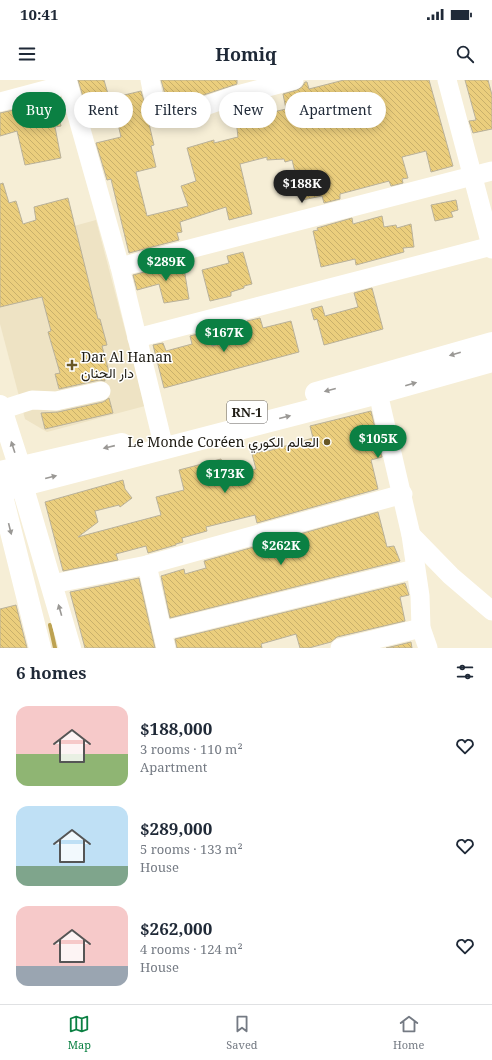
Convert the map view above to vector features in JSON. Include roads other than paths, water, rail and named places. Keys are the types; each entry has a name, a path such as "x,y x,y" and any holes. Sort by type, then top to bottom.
{"main road":[{"name":"RN-1","path":"376,386 492,343"},
{"name":"RN-1","path":"7,482 376,386 492,361"},
{"path":"1,408 7,482 40,648"},
{"path":"7,482 52,584 70,648"}],"street":[{"path":"150,80 158,108 163,116 170,118 232,88 294,80"},
{"path":"136,338 492,247 446,80"},
{"path":"0,102 67,82 120,267 136,338 163,441"},
{"path":"120,267 492,171"},
{"path":"376,386 403,494 420,596 420,628 428,648"},
{"path":"1,408 32,400 56,401 100,391"},
{"path":"52,584 147,565 403,494"},
{"path":"411,535 451,576 492,611"},
{"path":"147,565 164,639 415,569"},
{"path":"340,648 420,628"}],"waterway":[{"path":"50,625 55,648"}],"place":[{"name":"Dar Al Hanan دار الحنان","path":"72,365"},
{"name":"Le Monde Coréen العالم الكوري","path":"327,442"}]}
